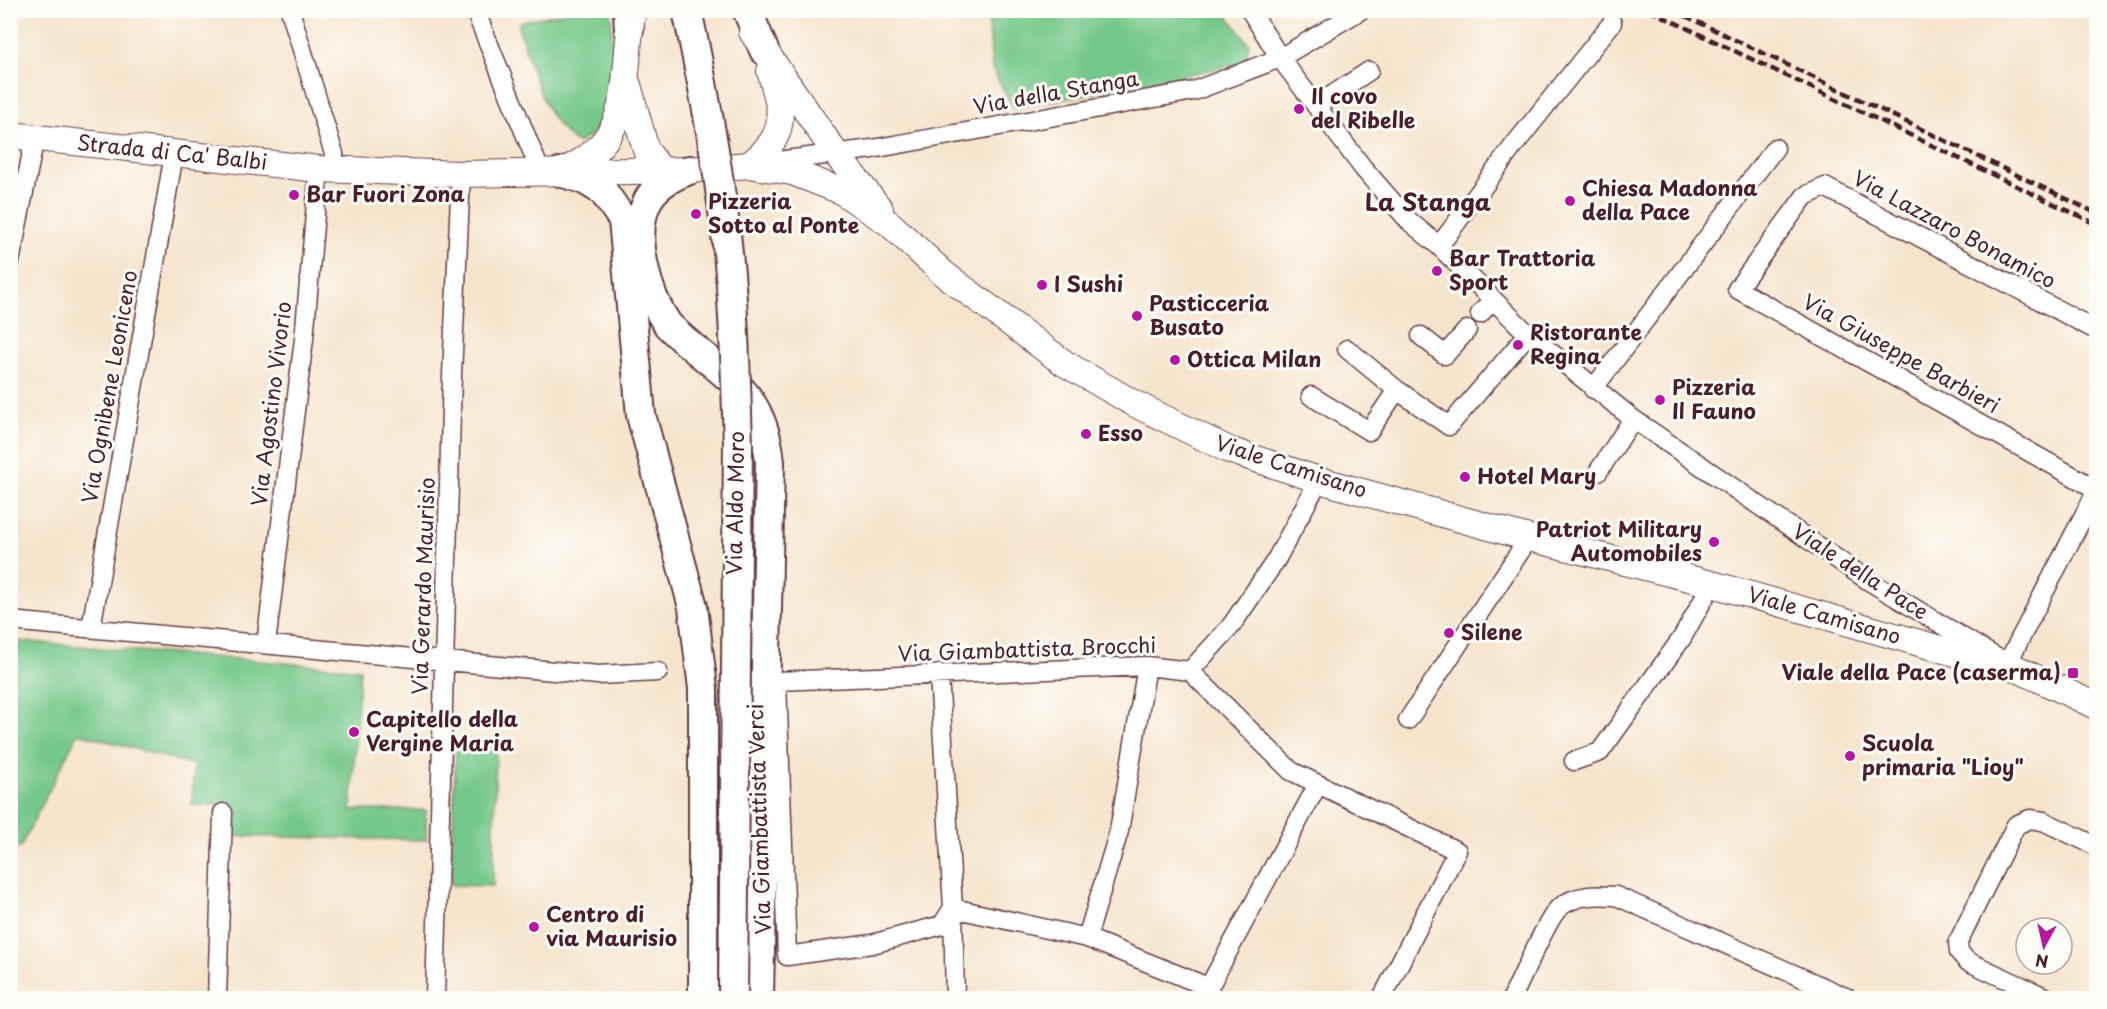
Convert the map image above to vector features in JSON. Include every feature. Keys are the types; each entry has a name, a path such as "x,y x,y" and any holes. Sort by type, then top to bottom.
{"main road":[{"name":"Via Aldo Moro","path":"687,10 724,222 736,376 738,445 734,669 733,999"},
{"name":"Viale Camisano","path":"737,10 836,154 865,187 890,224"},
{"path":"747,10 764,50"},
{"path":"550,173 572,167 605,141 623,106 627,79 630,17"},
{"name":"Viale Camisano","path":"748,165 769,147 778,129 782,109 764,50"},
{"path":"627,79 646,150 661,170"},
{"name":"Strada di Ca' Balbi","path":"22,136 326,169 461,174 550,173"},
{"name":"Viale Camisano","path":"550,173 689,170 748,165 792,172 841,191 890,224 944,274 1064,363 1135,404 1228,450 1319,480 1529,538 1712,584 1951,652 2007,664"},
{"path":"689,170 670,178 649,198 641,227 650,285 661,315 668,325 741,387 759,416 769,452 771,490 759,999"},
{"path":"550,173 584,179 603,191 622,220 641,415 693,607 700,654 705,778 703,999"},
{"path":"637,357 640,340 650,325 660,322 668,325"},
{"name":"Viale della Pace","path":"2007,664 2097,706"}],"street":[{"path":"290,10 334,154 326,169"},
{"path":"476,10 550,173"},
{"name":"Viale della Pace","path":"1251,10 1280,58 1386,195 1409,221 1439,246 1528,334 1634,419 1869,581 2007,664"},
{"path":"1280,58 1361,10"},
{"path":"1439,246 1515,144 1612,22"},
{"name":"Via della Stanga","path":"748,165 836,154 1194,91 1280,58"},
{"path":"1317,105 1370,72"},
{"path":"10,262 22,136"},
{"path":"1593,388 1775,148"},
{"name":"Via Ognibene Leoniceno","path":"91,628 174,154"},
{"name":"Via Agostino Vivorio","path":"266,644 326,169"},
{"name":"Via Gerardo Maurisio","path":"435,999 452,375 461,174"},
{"name":"Via Lazzaro Bonamico","path":"1772,238 1805,196 1825,187 2097,330"},
{"name":"Via Giuseppe Barbieri","path":"1772,238 1737,289 2097,491"},
{"path":"1479,314 1493,299"},
{"path":"1421,336 1445,355 1467,330"},
{"path":"1347,349 1397,390 1449,426 1528,334"},
{"path":"1311,396 1369,431 1397,390"},
{"path":"1598,472 1634,419"},
{"path":"1319,480 1276,560 1231,626 1190,671 1291,771 1317,786 1457,851 1382,999"},
{"path":"2007,664 2097,491"},
{"path":"1408,720 1529,538"},
{"path":"1574,761 1600,752 1682,638 1712,584"},
{"path":"10,621 598,675 658,672"},
{"path":"1087,938 1119,831 1147,666"},
{"name":"Via Giambattista Brocchi","path":"777,681 1147,666 1190,671"},
{"path":"939,674 953,908 955,999"},
{"name":"Via Giambattista Verci","path":"777,681 788,956 872,944 942,925 953,908"},
{"path":"953,908 1087,938 1205,993 1317,786"},
{"path":"217,999 223,813"},
{"path":"2047,999 1967,961 1959,952 1958,942 2016,825 2030,819 2043,821 2097,846"},
{"path":"1512,999 1557,909 1584,896 1599,895 1616,896 1848,999"}],"green space":[{"path":"571,11 611,11 614,66 610,103 604,119 593,133 577,143 565,133 546,106 518,27 520,22"},
{"path":"984,11 1224,11 1249,44 1245,63 1014,109 992,69 989,23"},
{"path":"17,641 360,669 351,810 426,810 426,840 232,836 233,805 192,805 194,765 78,733 20,848 11,848 10,725"},
{"path":"456,741 496,742 493,886 451,885"}],"railway":[{"path":"1649,10 2096,224"},
{"path":"1673,10 2096,213"}],"place":[{"name":"Il covo del Ribelle","path":"1299,109"},
{"name":"Bar Fuori Zona","path":"294,195"},
{"name":"Chiesa Madonna della Pace","path":"1570,201"},
{"name":"Pizzeria Sotto al Ponte","path":"696,214"},
{"name":"Bar Trattoria Sport","path":"1437,271"},
{"name":"I Sushi","path":"1042,285"},
{"name":"Pasticceria Busato","path":"1137,316"},
{"name":"Ristorante Regina","path":"1518,345"},
{"name":"Ottica Milan","path":"1175,360"},
{"name":"Pizzeria Il Fauno","path":"1660,400"},
{"name":"Esso","path":"1086,434"},
{"name":"Hotel Mary","path":"1465,477"},
{"name":"Patriot Military Automobiles","path":"1714,542"},
{"name":"Silene","path":"1449,633"},
{"name":"Viale della Pace (caserma)","path":"2073,673"},
{"name":"Capitello della Vergine Maria","path":"354,732"},
{"name":"Scuola primaria \"Lioy\"","path":"1850,756"},
{"name":"Centro di via Maurisio","path":"534,927"}],"district":[{"name":"La Stanga","path":"1428,203"}]}
